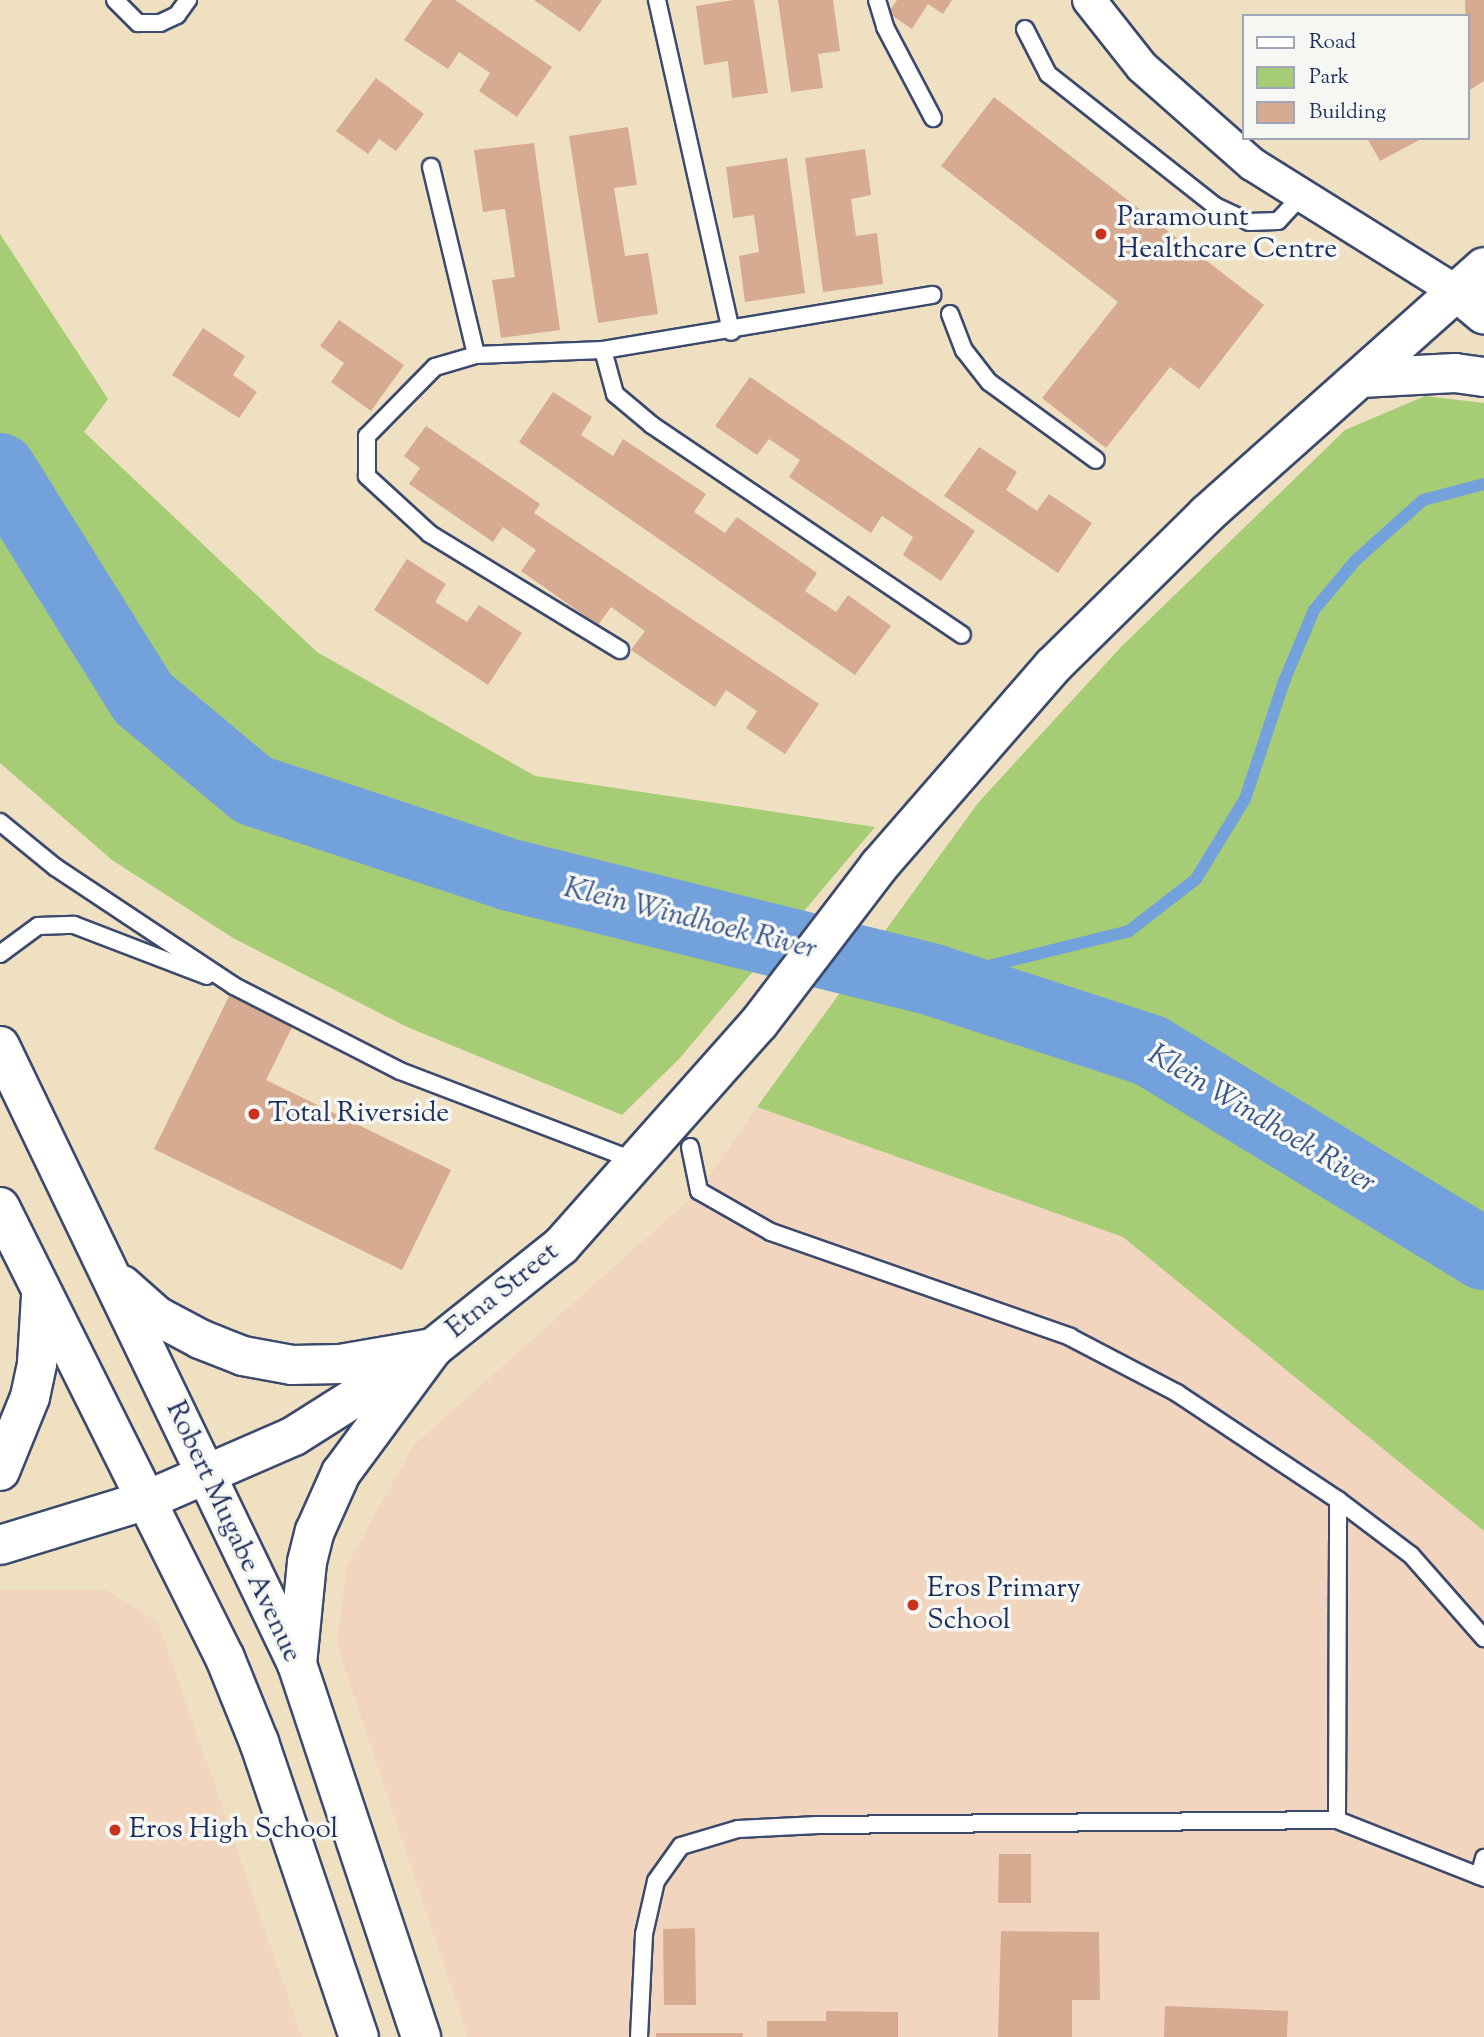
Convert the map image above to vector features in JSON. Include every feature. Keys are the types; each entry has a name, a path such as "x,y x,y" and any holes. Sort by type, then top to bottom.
{"main road":[{"name":"Etna Street","path":"0,1545 148,1500 208,1476 294,1436 433,1348 561,1246 759,1023 878,866 1053,666 1125,592 1361,379 1475,291"},
{"path":"1361,379 1455,373 1484,377"},
{"name":"Robert Mugabe Avenue","path":"0,1046 297,1664 421,2037"},
{"path":"0,1207 225,1658 259,1742 359,2037"},
{"path":"100,1254 120,1283 157,1316 243,1356 292,1366 340,1364 433,1348"},
{"path":"0,1471 30,1397 37,1363 41,1293"},
{"path":"297,1664 307,1562 315,1531 341,1473 433,1348"}],"street":[{"path":"1089,0 1142,67 1192,114 1252,164 1302,195 1475,291"}],"lane":[{"path":"115,0 138,23 160,23 177,15 188,0"},
{"path":"657,0 731,332"},
{"path":"877,0 885,27 933,118"},
{"path":"1025,29 1048,74 1214,206 1249,222 1278,220 1302,195"},
{"path":"431,167 476,355"},
{"path":"620,650 430,534 367,476 367,436 435,367 476,355 603,350 731,332 932,295"},
{"path":"950,314 964,350 989,382 1097,460"},
{"path":"603,350 615,394 652,425 962,635"},
{"path":"0,822 55,867 234,986"},
{"path":"0,954 38,926 74,925 234,986 400,1070 636,1161"},
{"path":"690,1147 699,1191 771,1232 1070,1337 1177,1393 1338,1500 1411,1555 1484,1638"},
{"path":"1337,1820 1338,1500"},
{"path":"639,2037 644,1934 656,1881 681,1846 738,1829 818,1825 1337,1820 1481,1877 1484,1858"}],"shaded area":[{"name":"Eros Primary School","path":"757,1107 1123,1237 1484,1531 1484,2037 468,2037 337,1645 347,1565 414,1445 699,1191"},
{"name":"Eros High School","path":"0,1590 106,1590 158,1622 302,2037 0,2037"}],"green space":[{"path":"0,234 108,399 84,432 317,652 535,776 875,827 679,1059 622,1115 407,1027 233,938 112,860 0,763"},
{"path":"1425,396 1484,403 1484,1531 1123,1237 757,1107 978,803 1121,647 1345,430"}],"building":[{"path":"432,0 455,0 552,67 517,117 479,91 490,73 459,52 448,69 404,40"},
{"path":"534,0 602,0 580,32"},
{"path":"754,0 768,93 732,98 728,61 704,65 696,6"},
{"path":"778,0 833,0 840,51 818,54 823,88 791,92"},
{"path":"897,0 952,0 943,14 928,4 912,29 888,13"},
{"path":"1465,0 1484,0 1484,81 1470,90 1470,14 1465,14"},
{"path":"376,78 424,114 396,151 379,139 368,154 336,131"},
{"name":"Paramount Healthcare Centre","path":"994,97 1264,305 1199,389 1170,367 1106,448 1042,398 1118,302 941,166"},
{"path":"628,127 637,185 614,188 625,256 648,253 658,314 598,323 569,136"},
{"path":"1368,140 1419,140 1380,161"},
{"path":"534,143 560,330 501,338 492,280 515,277 505,209 483,212 474,150"},
{"path":"865,149 871,195 851,199 856,236 877,233 883,284 823,292 805,158"},
{"path":"787,158 805,293 745,302 739,256 759,252 754,215 733,218 726,167"},
{"path":"339,320 404,365 371,411 331,382 344,363 320,346"},
{"path":"203,328 245,356 233,375 257,392 239,418 172,375"},
{"path":"750,377 975,531 941,581 903,555 913,537 882,516 871,533 789,477 800,460 769,439 757,455 715,426"},
{"path":"553,392 592,417 581,435 613,456 623,439 706,494 694,512 725,533 737,517 817,573 805,591 836,612 848,595 891,626 855,675 519,442"},
{"path":"426,426 540,504 534,513 819,704 785,754 746,728 757,711 726,690 715,707 631,650 645,631 611,607 598,625 521,571 536,550 503,527 493,542 409,484 420,468 404,456"},
{"path":"979,447 1017,472 1006,490 1037,511 1049,494 1092,523 1058,573 944,496"},
{"path":"407,559 446,584 435,602 467,622 479,605 522,633 488,685 374,610"},
{"name":"Total Riverside","path":"234,986 297,1017 266,1080 451,1170 402,1270 154,1149"},
{"path":"999,1854 1031,1854 1031,1903 998,1903"},
{"path":"695,1928 696,2005 664,2005 663,1929"},
{"path":"1001,1931 1099,1932 1100,2000 1072,2000 1072,2037 998,2037"},
{"path":"1165,2006 1288,2011 1287,2037 1164,2037"},
{"path":"826,2011 898,2012 898,2037 767,2037 767,2021 826,2021"},
{"path":"656,2033 743,2033 743,2037 656,2037"}],"waterway":[{"name":"Klein Windhoek River","path":"0,469 143,698 253,790 510,875 933,980 1151,1051 1484,1254"},
{"path":"933,980 1129,931 1196,879 1245,799 1285,679 1314,610 1356,560 1423,500 1484,484"}],"place":[{"name":"Paramount Healthcare Centre","path":"1101,234"},
{"name":"Total Riverside","path":"254,1114"},
{"name":"Eros Primary School","path":"913,1605"},
{"name":"Eros High School","path":"115,1830"}]}
